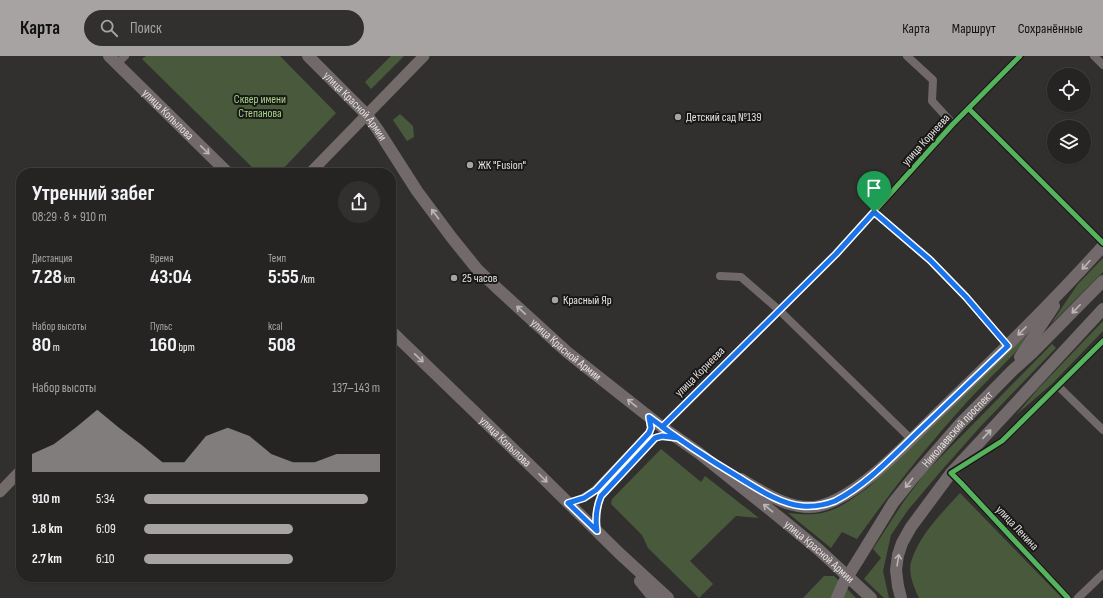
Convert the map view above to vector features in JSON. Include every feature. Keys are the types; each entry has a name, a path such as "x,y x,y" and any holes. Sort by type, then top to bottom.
{"main road":[{"name":"улица Красной Армии","path":"308,56 367,116 378,130 417,191 477,268 567,352 662,427 699,453 818,549 871,598"},
{"path":"315,168 424,56"},
{"name":"улица Копылова","path":"117,59 223,168"},
{"name":"Николаевский проспект","path":"699,453 766,493 788,503 802,506 818,506 834,501 851,491 878,470 911,439 1008,346 1103,246"},
{"name":"Николаевский проспект","path":"837,598 844,582 893,503 913,478 960,424 1103,281"},
{"path":"1011,372 1069,283"},
{"name":"Николаевский проспект","path":"901,598 896,570 898,555 902,543 911,527 951,473 1103,309"},
{"name":"улица Копылова","path":"396,336 619,553 668,598"},
{"path":"0,492 16,475"},
{"name":"улица Копылова","path":"619,553 654,598"}],"street":[{"path":"907,56 933,80 932,101 953,124"},
{"name":"улица Корнеева","path":"662,427 836,254 953,124 1020,56"},
{"path":"1094,56 1103,65"},
{"path":"969,108 1103,243"},
{"path":"874,212 935,266 966,297 1008,346"},
{"path":"720,276 741,277 779,310 911,439"},
{"path":"951,473 1002,441 1103,341"},
{"path":"1058,386 1103,430"},
{"path":"568,503 584,498 596,490 649,433 651,428 649,417"},
{"path":"597,531 595,518 597,506 601,496 655,438 662,436 678,438"},
{"name":"улица Ленина","path":"951,473 1068,598"},
{"path":"1078,598 1103,574"}],"green space":[{"name":"Сквер имени Степанова","path":"146,56 280,56 336,113 284,168 253,168 142,59"},
{"path":"391,56 404,56 371,89 365,82"},
{"path":"400,114 413,126 414,137 407,141 393,120"},
{"path":"1103,258 1103,272 1050,325 1078,284"},
{"path":"1103,321 1103,331 1052,384 1016,415 1037,390"},
{"path":"1036,326 1020,347 975,393 923,452 857,539 842,532 831,548 788,513 823,513 841,506 870,486"},
{"path":"1052,344 1056,348 980,427 941,471 908,510 891,535 883,571 889,598 884,598 864,579 881,558 873,549 904,501 925,473"},
{"path":"661,449 701,482 705,476 759,518 736,516 690,561 713,584 699,598 648,548 642,535 611,504 612,499"},
{"path":"960,493 1062,598 919,598 911,576 911,562 925,534"},
{"path":"824,576 834,576 856,598 803,598"}],"cycle path":[{"path":"662,427 836,254 953,124 1020,56"},
{"path":"969,109 1103,243"},
{"path":"1068,598 951,473 1002,441 1103,341"}],"place":[{"name":"Детский сад №139","path":"678,117"},
{"name":"ЖК \"Fusion\"","path":"470,165"},
{"name":"25 часов","path":"454,278"},
{"name":"Красный Яр","path":"555,300"}],"route":[{"path":"874,212 836,254 662,427 678,438 669,436 655,438 601,496 597,506 595,518 597,531 568,503 584,498 596,490 649,433 651,428 649,417 662,427 699,453 766,493 788,503 802,506 818,506 834,501 851,491 878,470 1008,346 966,297 930,260 874,212"}]}
